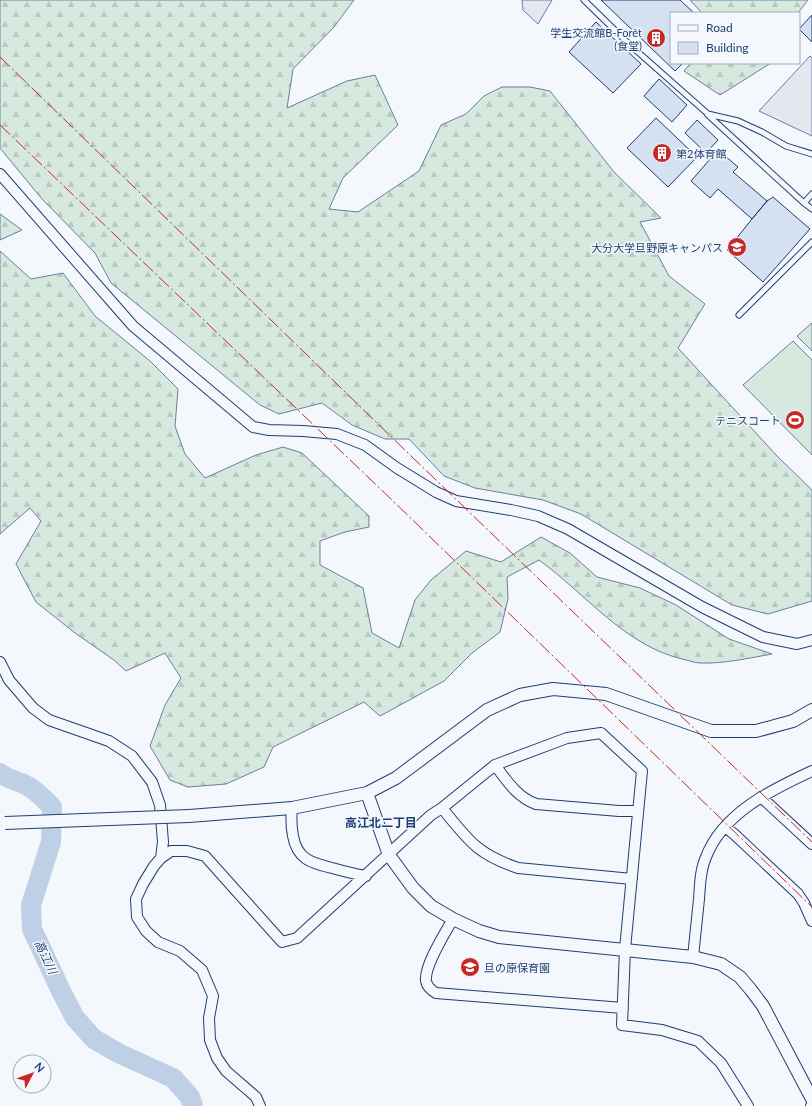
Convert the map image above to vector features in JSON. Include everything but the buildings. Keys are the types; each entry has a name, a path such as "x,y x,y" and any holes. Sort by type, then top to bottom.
{"street":[{"path":"0,174 133,326 253,427 268,430 337,434 366,445 397,468 429,488 456,501 538,516 568,529 702,606 763,637 797,644 812,640"},
{"path":"0,662 9,680 33,708 49,720 109,742 132,756 152,782 160,805 163,842 161,858"},
{"path":"3,823 189,816 292,808 367,793 396,778 487,710 520,695 553,689 606,694 711,731 756,731 793,721 812,710"},
{"path":"260,1106 256,1097 226,1071 217,1058 210,1040 209,1018 213,996 202,970 180,951 158,942 146,931 137,917 136,899 143,884 154,866 161,858 171,851 187,851 205,856 282,942 297,938 431,815 442,808 495,765 566,738 601,733 642,771 625,949 622,1026 662,1030 698,1041 721,1063 748,1106"},
{"path":"495,765 517,793 526,801 536,804 619,811 638,811"},
{"path":"693,957 701,880 705,858 714,841 738,814 780,785 812,771"},
{"path":"367,793 389,855 413,888 431,906 452,919 479,931 499,937 693,957 721,964 740,977 763,1006 812,1099"},
{"path":"762,797 812,844"},
{"path":"292,808 291,821 295,846 302,856 318,864 355,875 366,876"},
{"path":"442,808 462,834 472,844 487,855 502,863 518,868 632,879"},
{"path":"725,827 798,894 812,921"},
{"path":"452,919 435,950 427,972 426,980 429,988 436,993 623,1008"}],"lane":[{"path":"584,0 630,44 812,209"},
{"path":"708,114 738,121 762,132 786,146 812,154"},
{"path":"804,202 812,194"},
{"path":"739,315 812,242"}],"green space":[{"path":"0,0 354,0 334,27 293,69 287,108 347,81 375,75 398,125 343,178 329,209 358,212 419,171 441,125 466,114 484,96 502,87 530,87 550,91 614,172 661,218 640,222 669,276 705,304 678,348 777,456 812,490 812,601 768,614 732,605 581,514 543,500 475,488 444,476 409,439 385,439 352,425 322,403 279,414 260,405 111,283 95,253 42,199 0,148"},
{"path":"690,0 808,0 799,12 701,12"},
{"path":"690,64 769,64 720,95 684,71"},
{"path":"0,214 22,230 0,240"},
{"path":"0,251 31,279 63,273 95,316 150,361 178,389 175,426 185,454 205,478 256,455 283,447 302,453 369,516 369,527 345,532 320,541 320,565 363,588 372,633 399,648 415,600 431,580 466,551 501,562 541,537 570,553 597,577 640,588 676,605 729,639 772,654 727,662 696,663 661,652 642,642 606,617 539,560 507,577 508,599 500,632 472,653 444,681 380,716 364,702 273,747 264,767 226,784 188,787 170,780 150,746 165,705 181,678 165,653 126,671 114,660 75,633 36,602 16,564 41,521 30,508 0,534"},
{"path":"812,323 812,351 797,336"},
{"name":"テニスコート","path":"793,341 812,360 812,455 743,385"}],"shaded area":[{"path":"522,0 552,0 538,24 523,10"},
{"path":"810,56 812,58 812,136 759,111"}],"waterway":[{"name":"高江川","path":"0,773 5,777 32,788 52,807 51,842 31,905 32,929 75,1018 94,1039 118,1053 173,1078 190,1097 193,1106"}],"power":[{"path":"0,57 812,842"},
{"path":"0,125 392,500 812,907"}],"place":[{"name":"学生交流館B-Forêt (食堂)","path":"656,38"},
{"name":"第2体育館","path":"662,153"},
{"name":"大分大学旦野原キャンパス","path":"737,247"},
{"name":"テニスコート","path":"795,420"},
{"name":"旦の原保育園","path":"470,967"}],"district":[{"name":"高江北二丁目","path":"381,822"}]}
